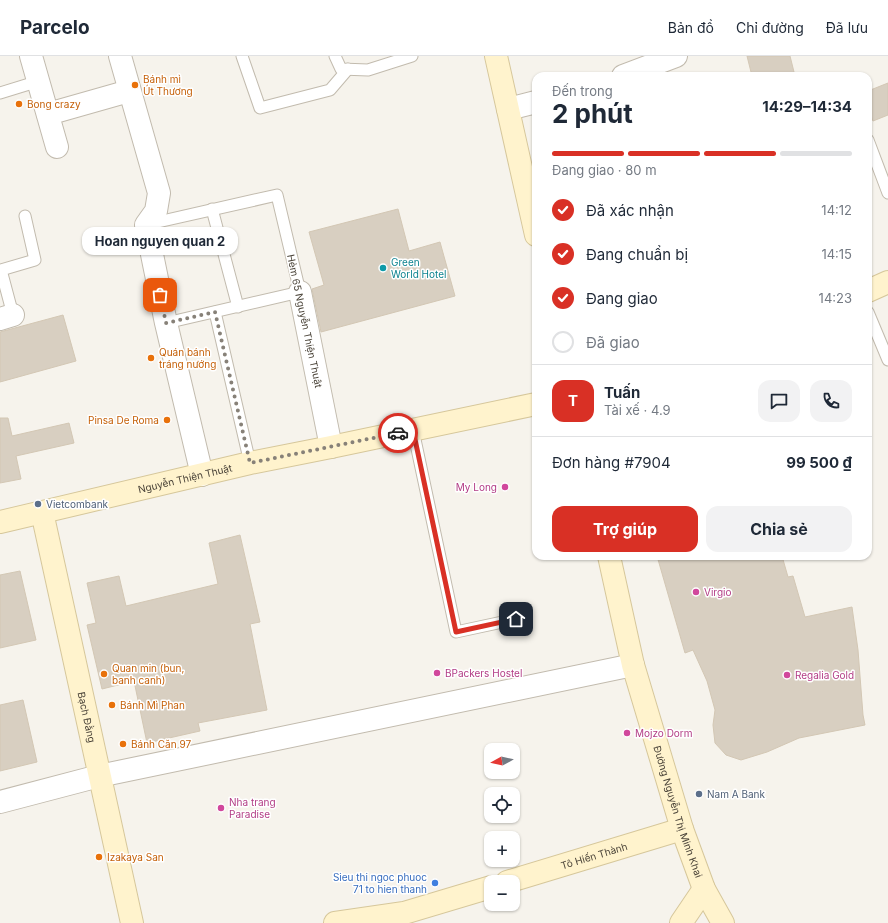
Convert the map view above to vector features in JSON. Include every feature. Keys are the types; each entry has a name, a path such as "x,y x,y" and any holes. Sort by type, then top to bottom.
{"street":[{"path":"31,56 57,148"},
{"path":"120,56 159,193 156,211 146,225 166,323 202,474"},
{"path":"496,56 532,217"},
{"path":"634,72 676,56"},
{"path":"48,114 129,90"},
{"path":"508,109 532,103"},
{"path":"872,288 888,282"},
{"name":"Hẻm 65 Nguyễn Thiện Thuật","path":"300,292 331,448"},
{"name":"Nguyễn Thiện Thuật","path":"0,522 250,463 331,448 532,405"},
{"name":"Bạch Đằng","path":"42,512 132,923"},
{"name":"Đường Nguyễn Thị Minh Khai","path":"610,560 633,665 682,829 704,889 724,923"},
{"path":"0,802 99,776 633,665"},
{"name":"Tô Hiến Thành","path":"520,878 682,829"},
{"path":"335,923 401,918 484,889"},
{"path":"681,923 704,889"}],"lane":[{"path":"242,56 260,108 330,90 348,69"},
{"path":"335,56 341,69 368,70 412,56"},
{"path":"0,93 39,81"},
{"path":"872,151 888,194"},
{"name":"Hẻm 65 Nguyễn Thiện Thuật","path":"212,210 277,195 300,292"},
{"path":"146,225 212,210 238,307"},
{"path":"7,317 1,270 35,260 25,216"},
{"path":"166,323 300,292"},
{"path":"215,312 250,463"},
{"path":"872,322 888,360"},
{"path":"413,430 456,632 516,619"}],"building":[{"path":"747,56 790,56 794,72 751,72"},
{"path":"888,83 888,115 873,121 872,118 872,89"},
{"name":"Green World Hotel","path":"398,209 409,251 440,242 455,296 321,332 312,289 324,285 309,232"},
{"path":"63,315 76,361 0,382 0,332"},
{"path":"0,418 8,418 12,436 69,423 74,443 16,456 21,479 0,483"},
{"path":"240,535 260,622 250,624 267,710 198,723 200,731 147,743 134,681 102,689 87,625 96,623 87,583 119,576 126,606 218,584 209,543"},
{"path":"658,560 783,560 788,577 793,576 805,617 852,607 858,650 865,725 799,738 767,752 741,760 726,755 715,743 713,725 715,710 707,681 693,650 685,653"},
{"path":"20,571 36,640 0,648 0,575"},
{"path":"23,700 37,762 0,771 0,705"}],"way so far":[{"path":"160,295 166,323 215,312 250,463 331,448 398,433"}],"place":[{"name":"Bánh mì Út Thương","path":"135,85"},
{"name":"Bong crazy","path":"19,104"},
{"name":"Green World Hotel","path":"383,268"},
{"name":"Hoan nguyen quan 2","path":"160,295"},
{"name":"Quán bánh tráng nướng","path":"151,358"},
{"name":"Pinsa De Roma","path":"167,420"},
{"name":"My Long","path":"505,487"},
{"name":"Vietcombank","path":"38,504"},
{"name":"Virgio","path":"696,592"},
{"name":"BPackers Hostel","path":"437,673"},
{"name":"Quan min (bun, banh canh)","path":"104,674"},
{"name":"Regalia Gold","path":"787,675"},
{"name":"Bánh Mì Phan","path":"112,705"},
{"name":"Mojzo Dorm","path":"627,733"},
{"name":"Bánh Căn 97","path":"123,744"},
{"name":"Nam A Bank","path":"699,794"},
{"name":"Nha trang Paradise","path":"221,808"},
{"name":"Izakaya San","path":"99,857"},
{"name":"Sieu thi ngoc phuoc 71 to hien thanh","path":"435,883"}],"route":[{"path":"398,433 413,430 456,632 516,619"}]}
